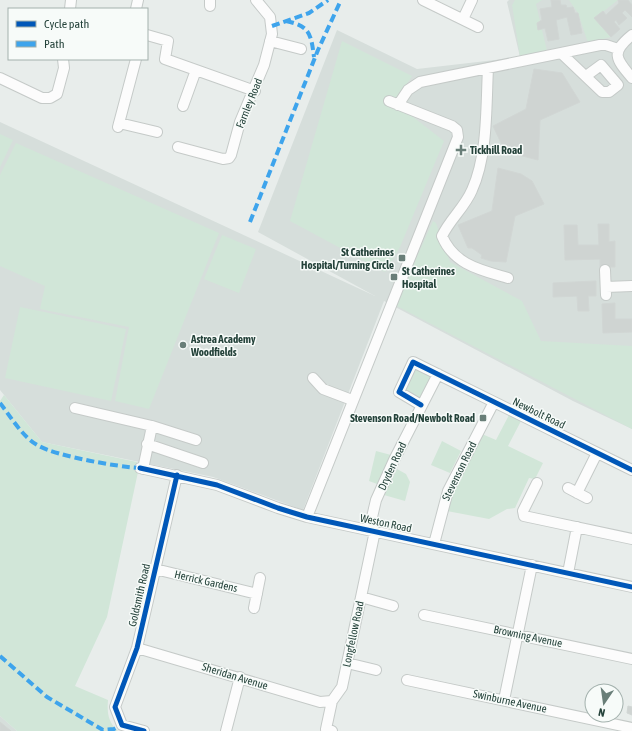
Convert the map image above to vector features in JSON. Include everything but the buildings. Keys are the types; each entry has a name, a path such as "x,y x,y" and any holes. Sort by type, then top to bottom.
{"street":[{"name":"Farnley Road","path":"178,147 223,158 229,158 232,155 240,122 254,91 270,41 272,26 270,17 256,0"},
{"path":"423,0 478,27"},
{"path":"463,19 472,0"},
{"path":"632,34 618,49 619,62 632,78"},
{"path":"148,35 168,42 165,59 254,91"},
{"path":"270,41 301,49"},
{"path":"307,517 352,400 458,137 457,130 452,126 394,103 413,85 606,44 618,49"},
{"path":"561,53 586,76"},
{"path":"0,78 42,98 50,98 57,94 64,68 63,60"},
{"path":"136,60 119,125 157,132"},
{"path":"488,68 484,132 478,176 464,205 447,226 442,236 446,245 455,256 464,263 482,271 508,278"},
{"path":"183,106 196,70"},
{"path":"605,270 606,291 632,286"},
{"path":"421,405 399,392 412,363 416,362 438,374"},
{"name":"Newbolt Road","path":"438,374 632,470"},
{"name":"Dryden Road","path":"372,530 376,500 421,405 438,374"},
{"path":"313,378 323,389 352,400"},
{"name":"Stevenson Road","path":"434,544 448,491 494,402"},
{"path":"75,408 152,426 196,440"},
{"path":"152,426 147,444 203,463"},
{"name":"Weston Road","path":"147,444 142,468 217,485 278,508 307,517 632,587"},
{"path":"586,498 573,490 596,453"},
{"name":"Goldsmith Road","path":"144,731 122,725 115,707 137,648 177,475"},
{"path":"537,483 524,511 524,516 632,539"},
{"path":"568,573 577,528"},
{"name":"Longfellow Road","path":"332,731 326,729 332,708 332,701 342,687 372,530"},
{"path":"504,700 532,565"},
{"name":"Herrick Gardens","path":"155,569 257,594"},
{"path":"254,608 260,578"},
{"path":"360,597 393,606"},
{"name":"Browning Avenue","path":"424,615 632,659"},
{"name":"Sheridan Avenue","path":"137,648 320,702 332,701"},
{"path":"347,663 376,670"},
{"path":"226,731 240,678"},
{"name":"Swinburne Avenue","path":"407,680 632,728"}],"shaded area":[{"path":"509,0 632,0 632,429 573,401 384,301 303,510 213,477 42,442 0,390 0,122 375,296 258,232 337,30 417,69 520,57 507,2"},
{"path":"0,716 17,731 0,731"}],"green space":[{"path":"515,0 542,0 536,4 547,51 520,57 512,5"},
{"path":"569,0 618,0 595,18 611,37 588,43 578,13"},
{"path":"342,41 412,76 395,103 444,141 400,247 385,272 290,221"},
{"path":"0,134 13,140 0,167"},
{"path":"16,143 219,233 149,409 115,401 129,327 40,309 45,286 0,266 0,175"},
{"path":"433,221 436,223 450,262 522,301 541,341 632,346 632,429 395,305"},
{"path":"222,235 256,249 239,293 204,279"},
{"path":"20,307 126,329 111,401 5,378"},
{"path":"414,368 430,375 431,378 420,399 403,392"},
{"path":"4,395 42,442 137,462 136,470 138,472 107,617 75,686 108,700 110,721 118,731 17,731 0,716 0,401"},
{"path":"509,415 521,421 508,446 543,463 535,479 529,478 515,508 507,509 489,519 447,511 455,489 482,434 496,440"},
{"path":"442,441 461,451 450,473 431,465"},
{"path":"376,451 391,455 377,484 369,481"},
{"path":"397,469 406,474 410,482 405,501 384,495"}],"marked path":[{"path":"272,26 309,13 328,0"},
{"path":"250,222 318,50 341,0"},
{"path":"286,21 294,23 308,32 312,42 314,57"},
{"path":"0,403 23,433 39,446 59,454 117,466 140,468"},
{"path":"0,656 47,697 103,730 114,729 122,725"}],"cycle path":[{"path":"421,405 399,392 413,362 632,470"},
{"path":"140,468 217,485 278,508 307,517 632,587"},
{"path":"144,731 122,725 115,707 137,648 177,475"}],"place":[{"name":"Tickhill Road","path":"461,150"},
{"name":"St Catherines Hospital/Turning Circle","path":"402,258"},
{"name":"St Catherines Hospital","path":"394,277"},
{"name":"Astrea Academy Woodfields","path":"183,345"},
{"name":"Stevenson Road/Newbolt Road","path":"483,418"}]}
